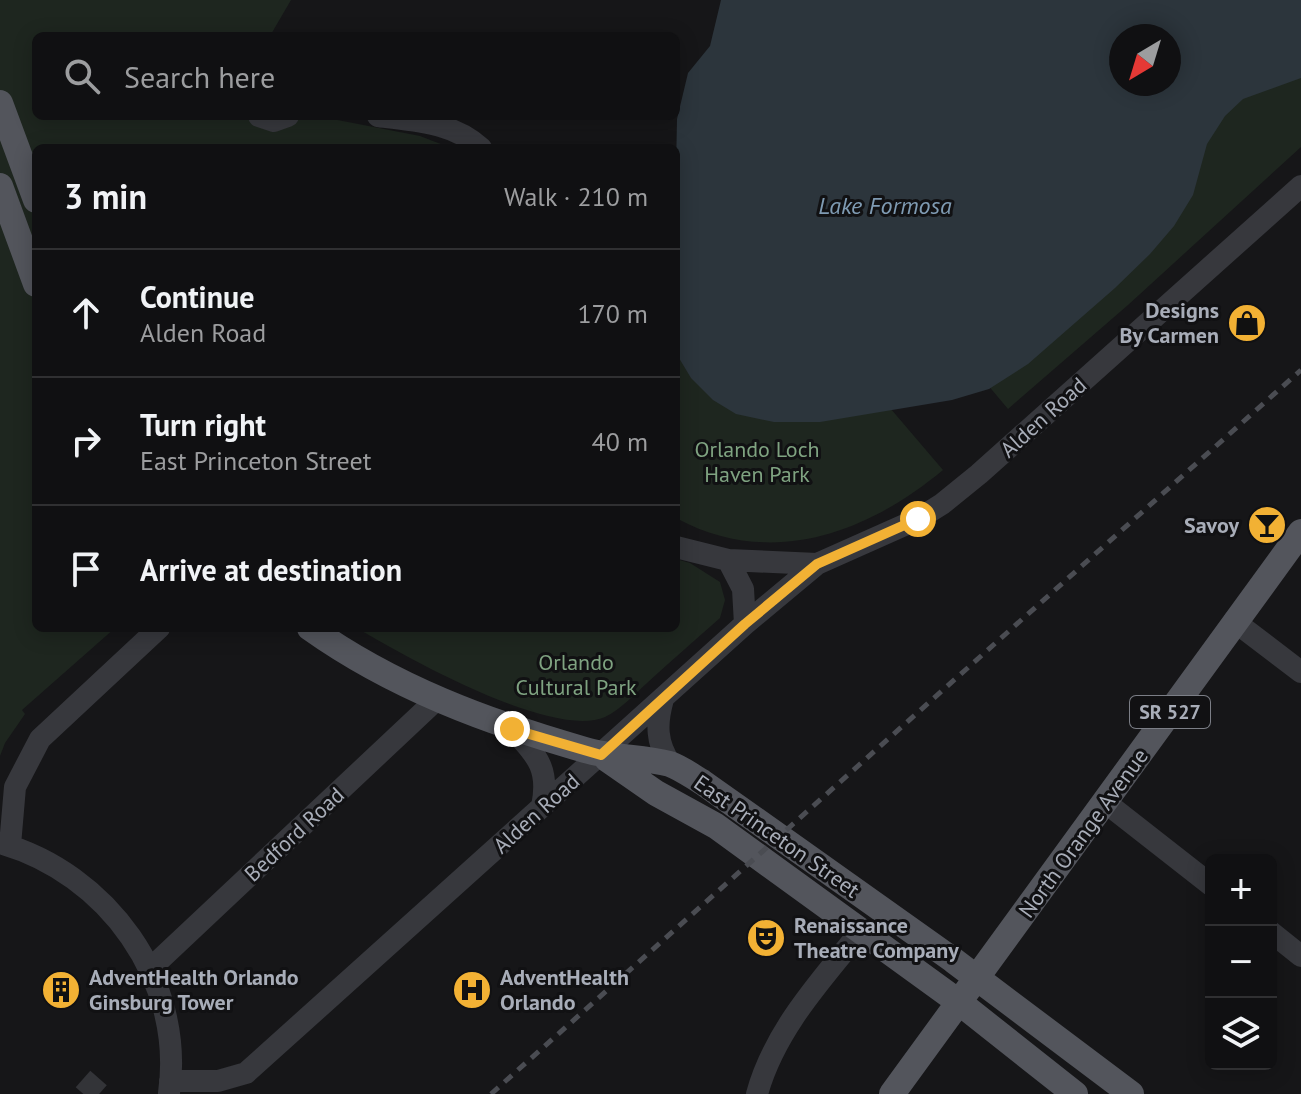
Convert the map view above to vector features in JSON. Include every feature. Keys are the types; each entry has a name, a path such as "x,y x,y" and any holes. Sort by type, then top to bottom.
{"main road":[{"path":"0,103 8,150 26,174 32,190"},
{"path":"0,186 32,273"},
{"name":"North Orange Avenue","path":"892,1094 1301,532"},
{"name":"East Princeton Street","path":"316,632 382,674 436,700 512,729 601,755 671,765 727,798 978,978 1131,1094"},
{"name":"East Princeton Street","path":"601,755 656,793 716,826 960,1003 1075,1094"}],"street":[{"path":"408,120 459,132 476,144"},
{"path":"0,186 26,174"},
{"name":"Alden Road","path":"169,1088 218,1081 246,1073 745,624 817,564 895,530 942,504 1301,186"},
{"path":"680,548 728,560 817,564"},
{"path":"728,560 743,589 745,624"},
{"path":"1234,621 1301,672"},
{"path":"155,632 40,739 15,787 5,844 41,857 75,879 124,925 151,968 169,1034 169,1088"},
{"path":"663,699 658,718 658,740 671,765"},
{"name":"Bedford Road","path":"151,968 436,700"},
{"path":"512,729 538,758 545,775 542,807"},
{"path":"1105,802 1205,880"},
{"path":"757,1094 767,1062 799,1009 861,931"},
{"path":"1277,937 1301,956"}],"green space":[{"path":"0,0 291,0 272,32 32,32 32,120 338,120 420,136 441,144 32,144 32,632 110,632 22,710 25,714 0,756"},
{"path":"1301,6 1301,147 1128,305 1008,409 961,353"},
{"name":"Orlando Loch Haven Park","path":"680,303 873,388 943,470 882,512 816,537 781,542 747,541 711,533 680,520"},
{"name":"Orlando Cultural Park","path":"680,560 720,582 725,600 720,618 627,702 605,717 581,721 550,717 479,692 364,632 680,632"}],"water":[{"name":"Lake Formosa","path":"721,0 1301,0 1301,78 1243,99 1225,116 1207,144 1193,195 1174,226 1150,254 1028,364 989,389 952,400 820,422 774,422 736,414 713,400 691,378 680,360 680,144 677,144 680,106 688,73 710,46"}],"tunnel":[{"path":"83,1079 100,1094"}],"railway":[{"path":"491,1094 1301,370"}],"place":[{"name":"Designs By Carmen","path":"1247,323"},
{"name":"Savoy","path":"1267,525"},
{"name":"Renaissance Theatre Company","path":"766,938"},
{"name":"AdventHealth Orlando Ginsburg Tower","path":"61,990"},
{"name":"AdventHealth Orlando","path":"472,990"}],"route":[{"path":"512,729 601,755 745,624 817,564 918,519"}]}
